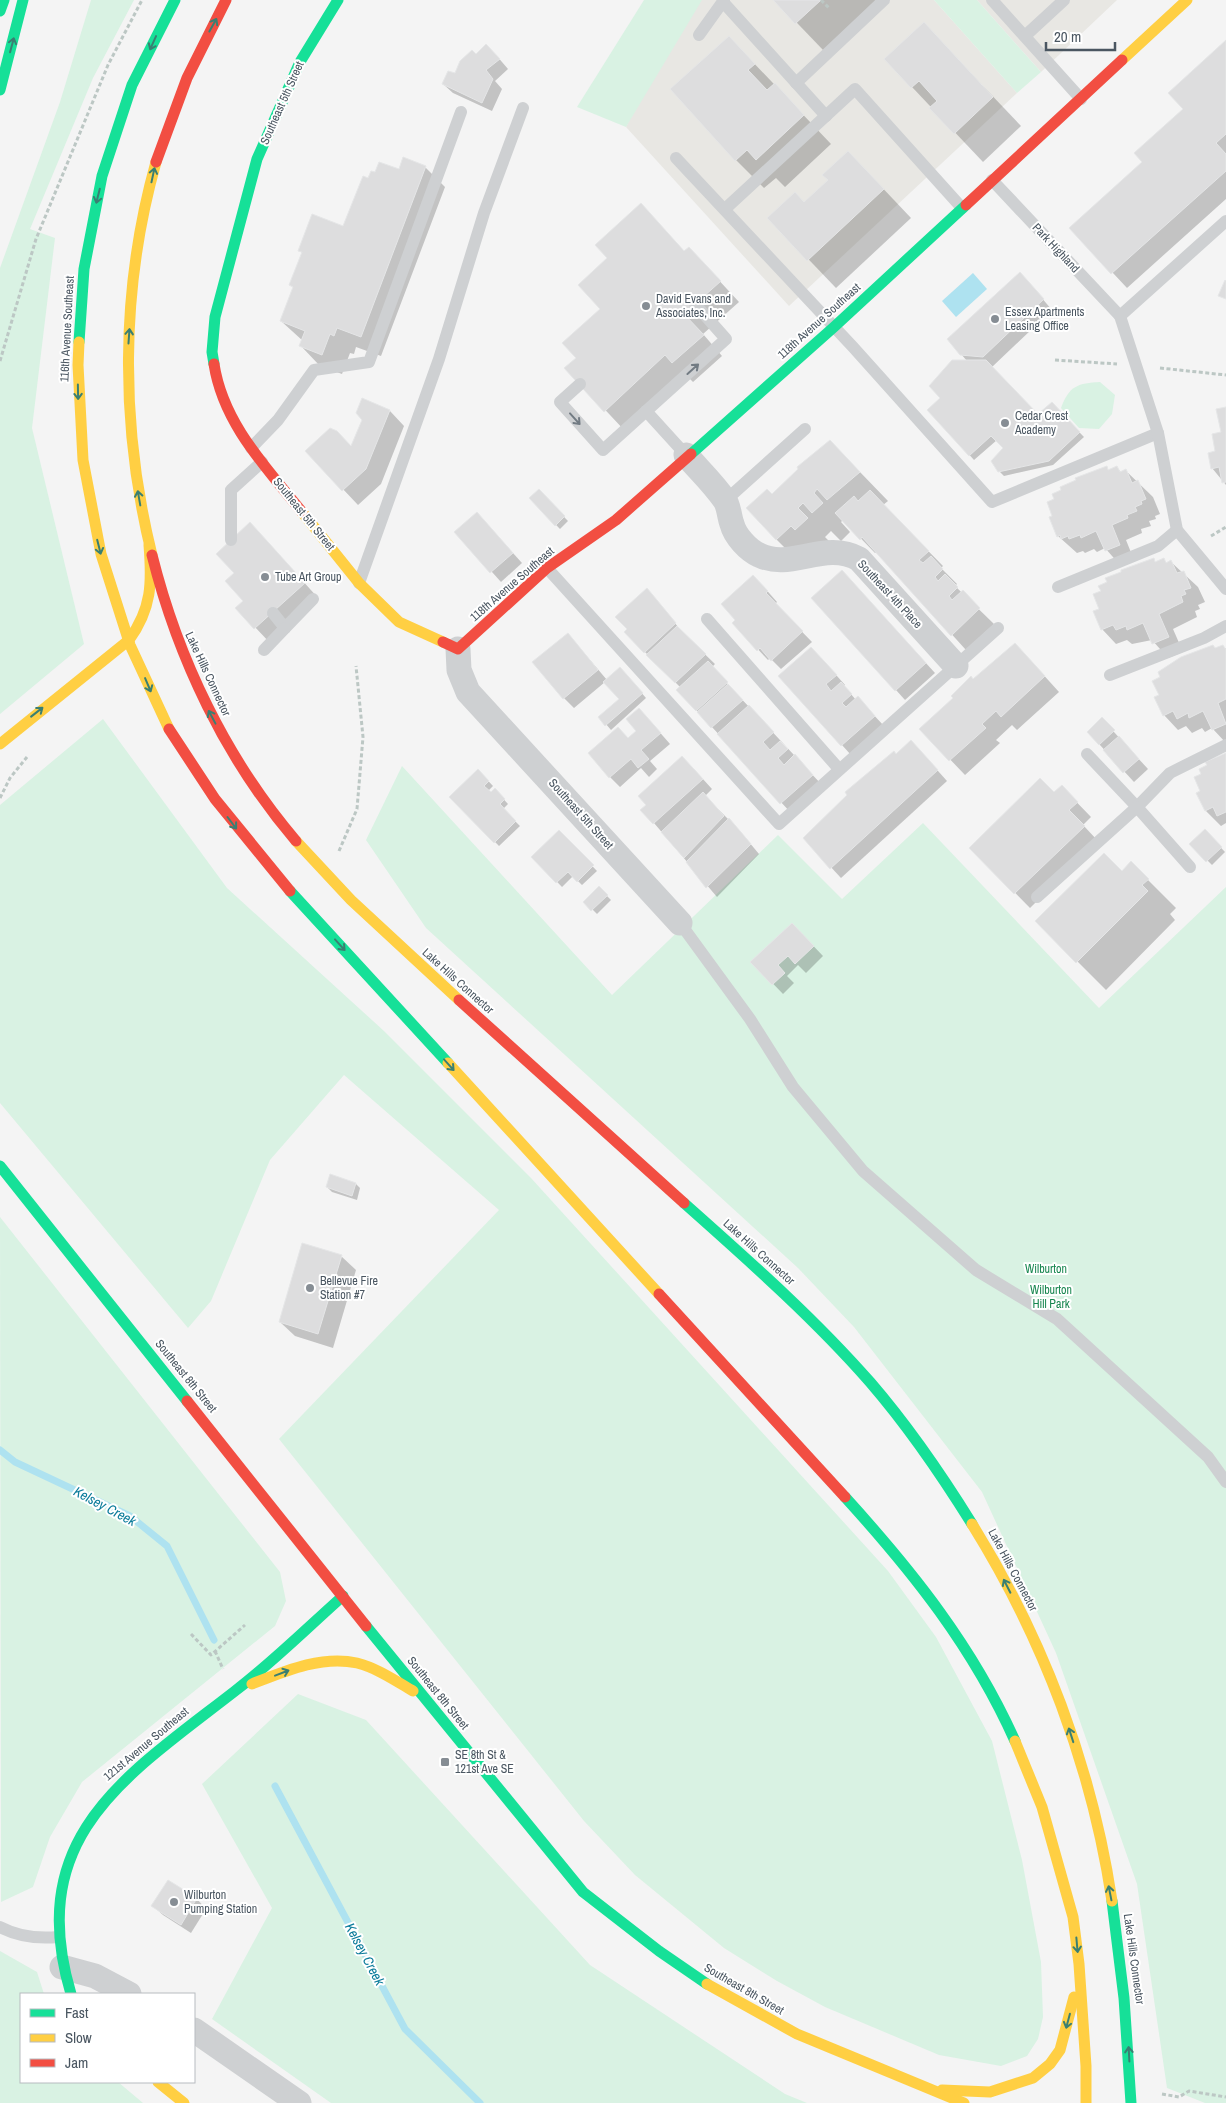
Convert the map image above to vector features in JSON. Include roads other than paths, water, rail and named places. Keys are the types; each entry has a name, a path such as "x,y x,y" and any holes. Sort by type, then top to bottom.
{"main road":[{"path":"0,11 4,0"},
{"path":"0,90 24,0"},
{"name":"116th Avenue Southeast","path":"129,640 107,579 94,525 86,480 78,415 78,352 82,282 95,206 109,149 130,94 163,21 175,0"},
{"path":"0,744 129,640 140,626 151,599 152,580 149,545 132,458 128,353 132,292 143,220 156,162 177,102 204,40 226,0"},
{"name":"Southeast 5th Street","path":"338,0 300,62 257,159 214,317 212,352 217,383 230,417 251,448 359,583 399,622 458,649"},
{"name":"118th Avenue Southeast","path":"458,649 547,568 616,520 686,456 834,327 1188,0"},
{"name":"Lake Hills Connector","path":"149,545 164,604 196,685 237,759 260,795 287,831 337,887 401,947 778,1287 856,1365 914,1437 957,1500 994,1561 1050,1677 1071,1734 1085,1780 1099,1838 1121,1959 1127,2013 1131,2103"},
{"path":"129,640 149,689 171,732 208,792 236,829 301,903 869,1523 937,1603 967,1648 999,1704 1023,1756 1044,1814 1064,1880 1077,1941 1087,2077 1086,2103"},
{"name":"Southeast 8th Street","path":"0,1166 422,1695 583,1892 659,1951 721,1994 796,2034 964,2103"},
{"name":"121st Avenue Southeast","path":"71,1993 62,1968 58,1937 59,1904 65,1868 80,1833 93,1812 116,1786 144,1761 236,1690 343,1596"},
{"path":"236,1690 299,1666 329,1662 359,1664 422,1695"},
{"path":"930,2089 990,2092 1033,2078 1050,2064 1060,2050 1079,1974"},
{"path":"159,2083 184,2103"},
{"path":"930,2089 954,2103"}],"street":[{"name":"Southeast 4th Place","path":"686,456 726,500 732,527 744,544 758,555 775,561 847,552 859,559 956,666"},
{"name":"Southeast 5th Street","path":"458,649 459,670 468,692 680,923"},
{"path":"62,1968 95,1976 127,1993"},
{"path":"195,2031 299,2103"}],"lane":[{"path":"796,83 884,0"},
{"path":"992,0 1081,99"},
{"path":"1025,36 1064,0"},
{"path":"699,35 724,1 826,116"},
{"path":"725,209 855,89 962,208"},
{"path":"359,583 439,359 484,213 523,108"},
{"path":"251,448 278,420 314,370 369,362 461,112"},
{"path":"676,158 834,327 992,502 1158,433"},
{"name":"Park Highland","path":"992,180 1120,316"},
{"path":"1226,220 1120,316 1158,433 1177,530 1226,589"},
{"path":"580,384 560,402 603,450 726,339 695,304"},
{"path":"646,412 686,456"},
{"path":"726,500 805,430"},
{"path":"230,540 231,490 262,462"},
{"path":"1058,588 1158,546 1177,530"},
{"path":"547,568 779,824 998,628"},
{"path":"264,650 313,598"},
{"path":"272,613 286,628"},
{"path":"707,619 839,769"},
{"path":"1110,675 1204,638 1226,626"},
{"path":"1037,897 1137,807 1170,773 1226,745"},
{"path":"1087,754 1190,867"},
{"path":"680,923 750,1019 793,1086 863,1171 976,1270 1057,1319 1208,1457 1226,1482"},
{"path":"0,1927 9,1932 37,1939 58,1937"}],"water":[{"path":"973,273 987,289 956,317 942,301"}],"waterway":[{"name":"Kelsey Creek","path":"0,1450 15,1462 130,1516 167,1546 214,1640"},
{"name":"Kelsey Creek","path":"275,1786 405,2029 480,2103"}],"place":[{"name":"David Evans and Associates, Inc.","path":"646,306"},
{"name":"Essex Apartments Leasing Office","path":"995,319"},
{"name":"Cedar Crest Academy","path":"1005,423"},
{"name":"Tube Art Group","path":"265,577"},
{"name":"Bellevue Fire Station #7","path":"310,1288"},
{"name":"SE 8th St & 121st Ave SE","path":"445,1762"},
{"name":"Wilburton Pumping Station","path":"174,1902"}],"park label":[{"name":"Wilburton","path":"1046,1269"},
{"name":"Wilburton Hill Park","path":"1051,1297"}]}
